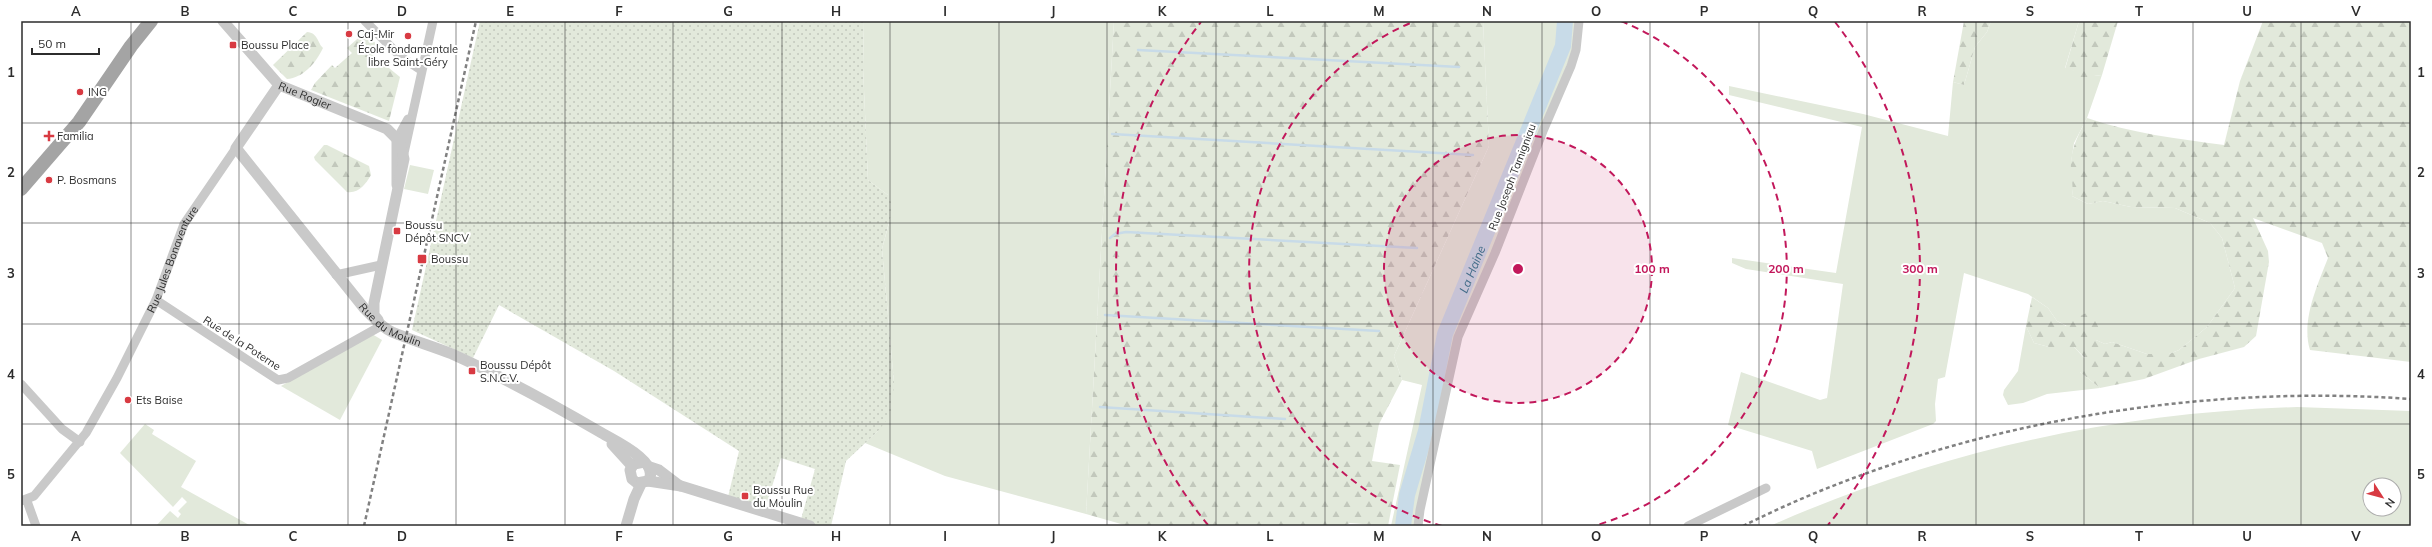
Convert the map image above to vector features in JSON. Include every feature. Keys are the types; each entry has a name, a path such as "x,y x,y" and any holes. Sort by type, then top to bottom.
{"main road":[{"path":"138,37 147,21"},
{"path":"21,189 79,122 138,37 151,21"}],"street":[{"name":"Rue Rogier","path":"223,21 279,85 395,132"},
{"path":"365,21 401,57 422,70"},
{"path":"381,326 374,310 381,265 397,192 410,116 433,21"},
{"name":"Rue Joseph Tamigniau","path":"1418,526 1420,510 1458,336 1495,253 1540,138 1572,66 1576,50 1579,21"},
{"name":"Rue Jules Bonaventure","path":"24,501 34,496 80,442 117,378 156,300 184,224 279,85"},
{"path":"397,192 395,132 410,116"},
{"path":"395,132 404,153"},
{"name":"Rue du Moulin","path":"236,148 336,275 381,326 454,356 544,398 632,451 647,465 659,470 681,486"},
{"path":"336,275 381,265"},
{"name":"Rue de la Poterne","path":"156,300 278,380 288,378 381,326"},
{"path":"21,384 62,429 80,442"},
{"name":"Rue du Moulin","path":"600,433 632,466"},
{"path":"627,523 640,481 651,474 647,465 638,462 632,466 630,470 640,481"},
{"name":"Rue du Moulin","path":"640,481 681,486 810,526"},
{"path":"1688,526 1766,488"},
{"path":"24,501 36,526"}],"green space":[{"path":"480,21 864,21 863,67 868,180 888,195 893,207 882,249 894,382 892,413 878,431 846,461 831,526 810,526 800,523 815,469 781,458 764,512 727,501 739,451 614,371 499,305 473,358 412,330"},
{"path":"864,21 1114,21 1086,514 945,476 865,443 878,431 894,382 882,249 889,223 888,195 868,180 863,67"},
{"path":"1114,21 1483,21 1489,146 1394,356 1402,380 1379,424 1372,461 1400,465 1388,526 1350,523 1343,526 1128,526 1086,514"},
{"path":"1483,21 1576,21 1572,52 1492,254 1455,334 1415,526 1391,526 1422,385 1402,380 1394,356 1489,146"},
{"path":"1964,21 1991,21 1987,32 1975,47 1964,85 1953,82"},
{"path":"1991,21 2079,21 2065,68 2094,76 2102,75 2087,118 2074,143 2071,162 2074,181 2072,196 2088,204 2103,201 2131,207 2175,208 2210,223 2222,238 2235,288 2207,327 2179,350 2169,354 2147,354 2112,342 2105,344 2057,321 2048,308 2028,294 1964,273 1945,377 1938,379 1935,404 1936,421 1933,424 1817,469 1812,451 1728,425 1741,372 1820,400 1827,398 1843,284 1746,269 1732,263 1732,258 1836,273 1862,127 1729,95 1729,86 1863,114 1948,136 1953,82 1964,85 1975,47 1987,32"},
{"path":"2079,21 2118,21 2102,75 2094,76 2085,83 2077,79 2074,71 2065,69"},
{"path":"2263,21 2411,21 2411,362 2310,350 2307,327 2309,316 2315,292 2328,258 2322,243 2253,218 2268,251 2269,262 2256,336 2244,347 2199,359 2144,379 2100,388 2080,372 2080,362 2085,358 2074,347 2049,347 2034,343 2026,326 2032,297 2048,308 2057,321 2066,326 2070,320 2089,312 2095,319 2101,333 2096,340 2105,344 2112,342 2147,354 2169,354 2179,350 2207,327 2235,288 2222,238 2210,223 2175,208 2131,207 2103,201 2088,204 2072,196 2073,187 2071,162 2077,139 2087,118 2138,132 2224,145 2240,81"},
{"path":"307,32 315,36 323,48 317,59 304,73 287,79 273,65"},
{"path":"365,32 380,48 373,55 400,77 389,121 311,90 315,83 332,65 335,68 352,53 347,48"},
{"path":"324,145 327,145 369,166 371,175 361,188 355,191 347,192 315,160 314,157"},
{"path":"410,165 434,170 428,194 404,189"},
{"path":"2026,326 2034,343 2049,347 2074,347 2085,359 2080,372 2100,388 2047,394 2023,403 2008,405 2003,395 2004,390 2018,371"},
{"path":"372,334 382,340 340,420 281,386"},
{"path":"2297,407 2411,411 2411,526 1770,526 1834,500 1898,477 1962,457 2028,441 2094,428 2161,418 2228,411"},
{"path":"145,424 154,430 152,434 196,461 181,487 251,526 156,526 170,511 178,518 181,514 178,511 187,502 182,497 173,507 120,453"}],"waterway":[{"name":"La Haine","path":"1403,526 1407,495 1426,431 1445,334 1563,46 1565,21"},
{"path":"1138,50 1459,67"},
{"path":"1112,134 1473,155"},
{"path":"1110,238 1115,234 1126,232 1417,248"},
{"path":"1105,315 1379,331"},
{"path":"1100,407 1285,419"}],"railway":[{"path":"364,526 476,21"},
{"path":"1743,526 1820,491 1900,462 1983,438 2068,419 2155,406 2241,398 2327,396 2411,399"}],"place":[{"name":"Caj-Mir","path":"349,34"},
{"name":"École fondamentale libre Saint-Géry","path":"408,36"},
{"name":"Boussu Place","path":"233,45"},
{"name":"ING","path":"80,92"},
{"name":"Familia","path":"49,136"},
{"name":"P. Bosmans","path":"49,180"},
{"name":"Boussu Dépôt SNCV","path":"397,231"},
{"name":"Boussu","path":"422,259"},
{"name":"Boussu Dépôt S.N.C.V.","path":"472,371"},
{"name":"Ets Baise","path":"128,400"},
{"name":"Boussu Rue du Moulin","path":"745,496"}]}
